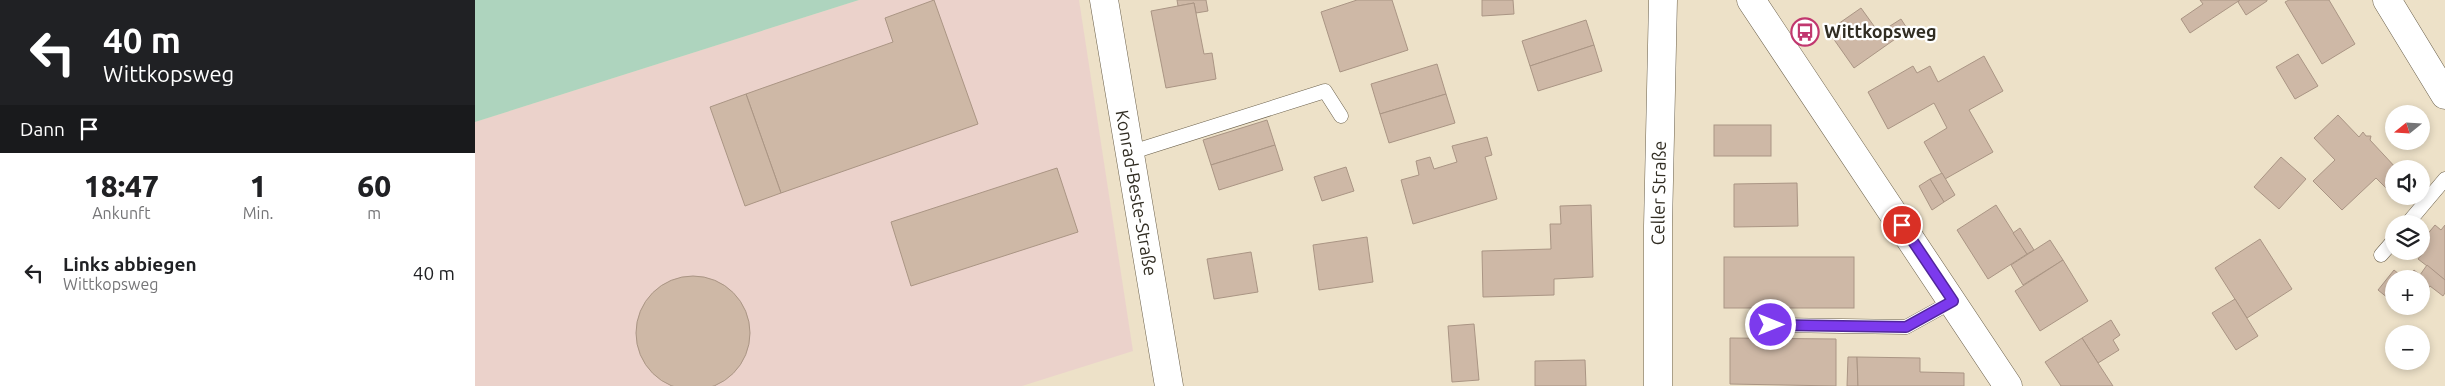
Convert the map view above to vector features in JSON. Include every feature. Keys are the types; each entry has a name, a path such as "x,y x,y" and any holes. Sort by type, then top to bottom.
{"street":[{"name":"Konrad-Beste-Straße","path":"1104,0 1169,386"},
{"name":"Celler Straße","path":"1658,386 1658,226 1663,0"},
{"path":"1751,0 2008,386"},
{"path":"2387,0 2445,95"}],"lane":[{"path":"1129,153 1325,91 1341,116"},
{"path":"2415,215 2445,179"},
{"path":"2381,255 2385,250"},
{"path":"1771,325 1906,327 1953,301"}],"shaded area":[{"path":"859,0 1079,0 1133,351 1022,386 475,386 475,122"}],"green space":[{"path":"475,0 859,0 475,122"}],"building":[{"path":"934,0 978,124 781,193 746,94 893,42 885,18"},
{"path":"1177,0 1206,0 1208,11 1196,13 1194,3 1178,6"},
{"path":"1357,0 1392,0 1408,50 1340,72 1321,12"},
{"path":"1482,0 1513,0 1514,14 1482,16"},
{"path":"2200,0 2240,0 2190,33 2181,19 2203,4"},
{"path":"2240,0 2267,1 2246,15 2238,2"},
{"path":"2289,0 2329,0 2355,44 2322,64 2285,2"},
{"path":"1194,3 1204,54 1212,53 1216,79 1166,88 1151,11"},
{"path":"1861,8 1879,33 1901,19 1908,30 1854,68 1828,31"},
{"path":"1586,20 1594,45 1530,66 1522,41"},
{"path":"1594,45 1602,71 1538,91 1530,66"},
{"path":"2298,54 2318,86 2295,99 2276,67"},
{"path":"1984,56 2003,91 1969,110 1993,152 1945,179 1924,142 1947,128 1934,103 1888,129 1868,92 1913,66 1917,73 1930,66 1938,82"},
{"path":"1437,64 1446,94 1380,114 1371,84"},
{"path":"746,94 781,193 745,206 710,107"},
{"path":"1446,94 1455,123 1389,143 1380,114"},
{"path":"2338,115 2359,137 2363,132 2366,136 2371,136 2370,140 2389,160 2385,160 2385,187 2376,178 2342,210 2313,181 2335,160 2314,138"},
{"path":"1267,120 1275,145 1211,165 1203,140"},
{"path":"1714,125 1771,125 1771,156 1714,156"},
{"path":"1487,137 1492,155 1485,157 1497,199 1413,224 1401,180 1419,175 1416,161 1430,157 1434,169 1457,162 1452,146"},
{"path":"1275,145 1283,170 1219,190 1211,165"},
{"path":"2281,157 2306,179 2279,209 2254,187"},
{"path":"1346,167 1354,191 1322,201 1314,177"},
{"path":"1057,168 1078,232 911,286 891,222"},
{"path":"1942,173 1955,195 1944,202 1930,179"},
{"path":"1930,179 1944,202 1932,210 1919,186"},
{"path":"1797,183 1798,226 1734,227 1734,184"},
{"path":"1591,205 1593,277 1554,279 1554,295 1483,297 1482,251 1551,249 1550,224 1561,224 1560,206"},
{"path":"1996,205 2027,254 1988,279 1957,230"},
{"path":"2435,225 2441,230 2445,225 2445,280 2419,260 2430,260 2430,231"},
{"path":"2020,228 2034,250 2027,254 2013,233"},
{"path":"1367,237 1373,282 1319,290 1313,245"},
{"path":"2260,239 2292,289 2247,318 2215,268"},
{"path":"2050,240 2063,260 2023,285 2011,265"},
{"path":"1251,252 1258,292 1214,299 1207,259"},
{"path":"1724,257 1854,257 1854,308 1724,308"},
{"path":"2063,260 2088,301 2040,331 2015,291"},
{"path":"2427,265 2445,280 2445,293 2443,296 2430,286 2430,270 2424,270"},
{"path":"682,277 704,277 725,285 741,301 749,322 749,344 741,365 725,381 711,387 675,387 661,381 645,365 637,344 637,322 645,301 661,285"},
{"path":"2385,281 2385,296 2378,290"},
{"path":"2235,299 2258,336 2236,350 2212,313"},
{"path":"2111,320 2120,335 2113,340 2119,350 2098,363 2082,338"},
{"path":"1474,324 1479,380 1452,382 1448,326"},
{"path":"1730,338 1836,339 1836,386 1730,384"},
{"path":"2082,338 2113,386 2061,386 2045,362"},
{"path":"1848,357 1857,357 1858,386 1847,386"},
{"path":"1857,357 1920,358 1920,372 1964,373 1964,386 1858,386"},
{"path":"1585,360 1586,386 1535,386 1535,361"}],"place":[{"name":"Wittkopsweg","path":"1805,32"}],"route":[{"path":"1771,325 1906,327 1953,301 1902,225"}]}
